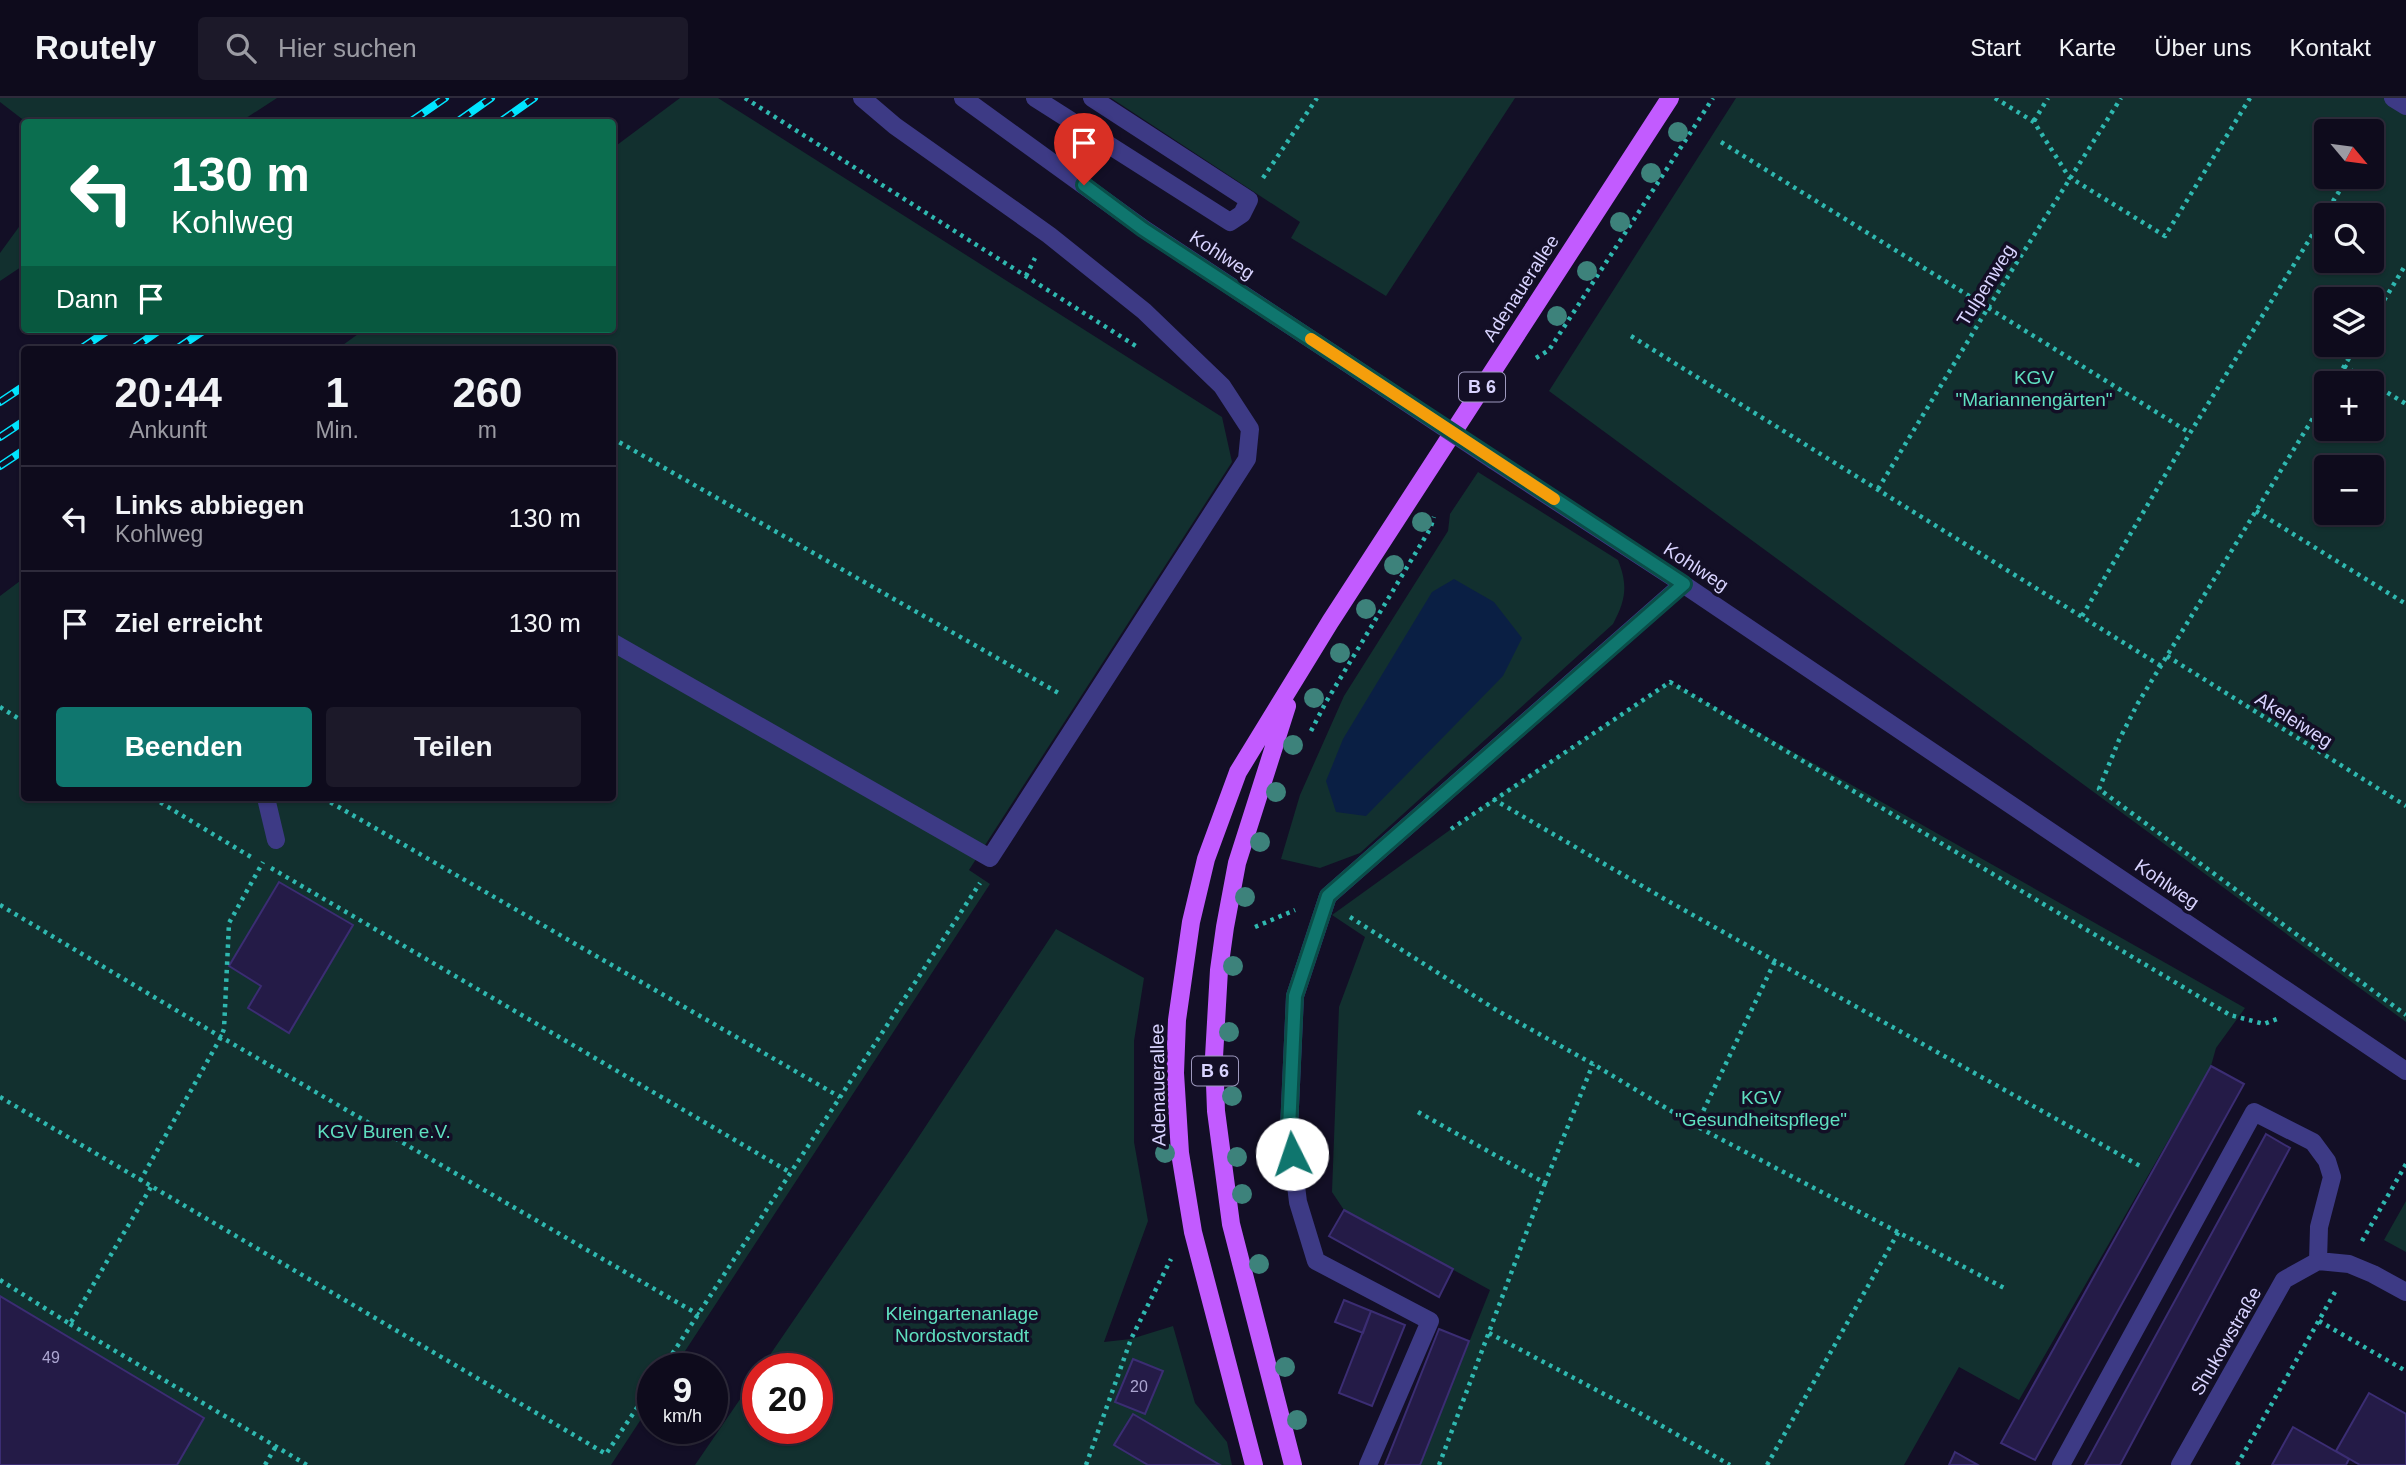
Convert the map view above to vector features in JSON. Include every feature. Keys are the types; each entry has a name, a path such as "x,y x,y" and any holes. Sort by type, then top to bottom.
{"main road":[{"name":"Adenauerallee","path":"1254,1465 1193,1233 1180,1153 1175,1073 1177,1020 1191,922 1206,859 1238,772 1330,622 1670,98"},
{"name":"Adenauerallee","path":"1293,1465 1231,1224 1217,1124 1214,1057 1224,927 1237,863 1296,678"}],"street":[{"path":"616,644 990,858 1247,459 1250,429 1222,386 1144,311 1049,235 895,126 862,98"},
{"name":"Kohlweg","path":"963,98 1143,229 1684,584 2406,1071"},
{"path":"1035,98 1230,222 1242,214 1249,200 1092,98"},
{"path":"2393,98 2406,106"},
{"path":"1368,1465 1430,1321 1316,1261 1298,1202 1289,1129 1295,996 1328,896 1684,584"},
{"path":"267,801 276,840"},
{"path":"2061,1465 2254,1112 2313,1142 2328,1161 2332,1177 2319,1227 2318,1261 2349,1264 2406,1293"},
{"name":"Shukowstraße","path":"2179,1465 2284,1280 2318,1261"}],"path":[{"path":"746,98 1142,350"},
{"path":"1249,200 1317,98"},
{"path":"1532,361 1549,350 1713,98"},
{"path":"1996,98 2034,122 2069,177 2165,236 2250,98"},
{"path":"2034,122 2048,98"},
{"name":"Tulpenweg","path":"1878,489 2069,177 2121,98"},
{"path":"1721,142 2190,433"},
{"path":"2082,616 2190,433 2341,189"},
{"path":"2384,300 2406,264"},
{"path":"1631,336 2161,666"},
{"path":"2341,371 2350,357"},
{"path":"2344,366 2406,404"},
{"path":"2314,417 2161,666 2119,740 2099,789 2406,1015"},
{"path":"616,440 1087,709"},
{"path":"1308,738 1326,702 1430,529 1438,508"},
{"path":"2256,511 2406,604"},
{"name":"Akeleiweg","path":"2167,656 2406,806"},
{"path":"1448,832 1493,799 1670,682 2230,1015 2264,1024 2310,1005"},
{"path":"0,707 21,720"},
{"path":"1493,799 2140,1166"},
{"path":"158,801 791,1173"},
{"path":"328,801 840,1097"},
{"path":"140,1181 221,1037 224,1029 229,923 276,840"},
{"path":"673,1353 982,879"},
{"path":"1254,915 1250,928 1328,896"},
{"path":"0,905 699,1315"},
{"path":"1350,917 1498,1011 1696,1126 2006,1289"},
{"path":"1696,1126 1775,961"},
{"path":"1439,1465 1545,1183 1593,1064"},
{"path":"0,1097 606,1454 637,1408"},
{"path":"1418,1112 1545,1183"},
{"path":"2349,1264 2406,1164"},
{"path":"70,1324 151,1187"},
{"path":"1767,1465 1899,1231"},
{"path":"1086,1465 1131,1339 1170,1260"},
{"path":"0,1280 307,1465"},
{"path":"2240,1464 2319,1321 2406,1371"},
{"path":"1489,1333 1636,1410 1730,1465"},
{"path":"265,1465 276,1447"}],"green space":[{"path":"0,98 277,98 245,119 22,119 0,102"},
{"name":"KGV Buren e.V.","path":"680,98 718,98 1222,417 1232,462 969,870 990,884 684,1353 637,1353 637,1425 611,1465 177,1465 204,1418 0,1296 0,596 21,580 21,801 616,801 616,346 342,346 359,333 616,333 616,146"},
{"path":"1111,98 1515,98 1386,296 1291,238 1300,222"},
{"name":"KGV \"Mariannengärten\"","path":"1736,98 2406,98 2406,1022 1549,391"},
{"path":"21,224 21,267 0,281 0,253"},
{"path":"1478,472 1618,560 1624,592 1613,624 1360,853 1320,868 1281,859 1300,795 1344,696 1448,531 1450,514"},
{"name":"KGV \"Gesundheitspflege\"","path":"1670,682 2245,1008 2216,1048 2211,1066 2019,1400 1959,1367 1904,1465 1420,1465 1490,1290 1344,1210 1332,1192 1339,1007 1365,937 1332,915 1493,799"},
{"name":"Kleingartenanlage Nordostvorstadt","path":"1056,929 1144,978 1134,1041 1134,1142 1148,1221 1104,1342 1131,1339 1173,1326 1195,1403 1227,1442 1232,1465 695,1465 709,1444 728,1444 728,1417 742,1396 742,1444 833,1444 833,1353 771,1353"},
{"path":"2406,1201 2406,1252 2384,1240"}],"water":[{"path":"1454,579 1494,602 1522,638 1503,676 1366,816 1336,812 1326,781 1343,739 1432,592"}],"building":[{"path":"279,882 353,925 289,1033 248,1008 261,986 229,966"},
{"path":"2211,1066 2244,1084 2035,1460 2001,1443"},
{"path":"2266,1134 2290,1148 2120,1465 2085,1465"},
{"path":"1344,1210 1453,1269 1439,1297 1329,1236"},
{"path":"0,1296 204,1418 177,1465 0,1465"},
{"path":"1344,1300 1371,1311 1363,1333 1335,1322"},
{"path":"1371,1311 1405,1325 1372,1406 1339,1393"},
{"path":"1439,1329 1469,1341 1420,1465 1385,1465"},
{"path":"1133,1359 1163,1371 1145,1414 1115,1402"},
{"path":"2369,1393 2406,1414 2406,1465 2360,1465 2336,1451"},
{"path":"1133,1414 1220,1465 1148,1465 1114,1445"},
{"path":"2293,1427 2349,1459 2346,1465 2272,1465"},
{"path":"1955,1452 1978,1465 1949,1465"}],"railway":[{"path":"414,119 445,98"},
{"path":"461,119 491,98"},
{"path":"504,119 534,98"},
{"path":"85,346 104,333"},
{"path":"137,346 155,333"},
{"path":"181,346 200,333"},
{"path":"0,402 21,388"},
{"path":"0,437 21,423"},
{"path":"0,466 21,452"}],"slow traffic":[{"path":"1311,339 1554,499"}],"route":[{"path":"1084,185 1143,229 1684,584 1328,896 1295,996 1289,1129 1292,1154"}]}
